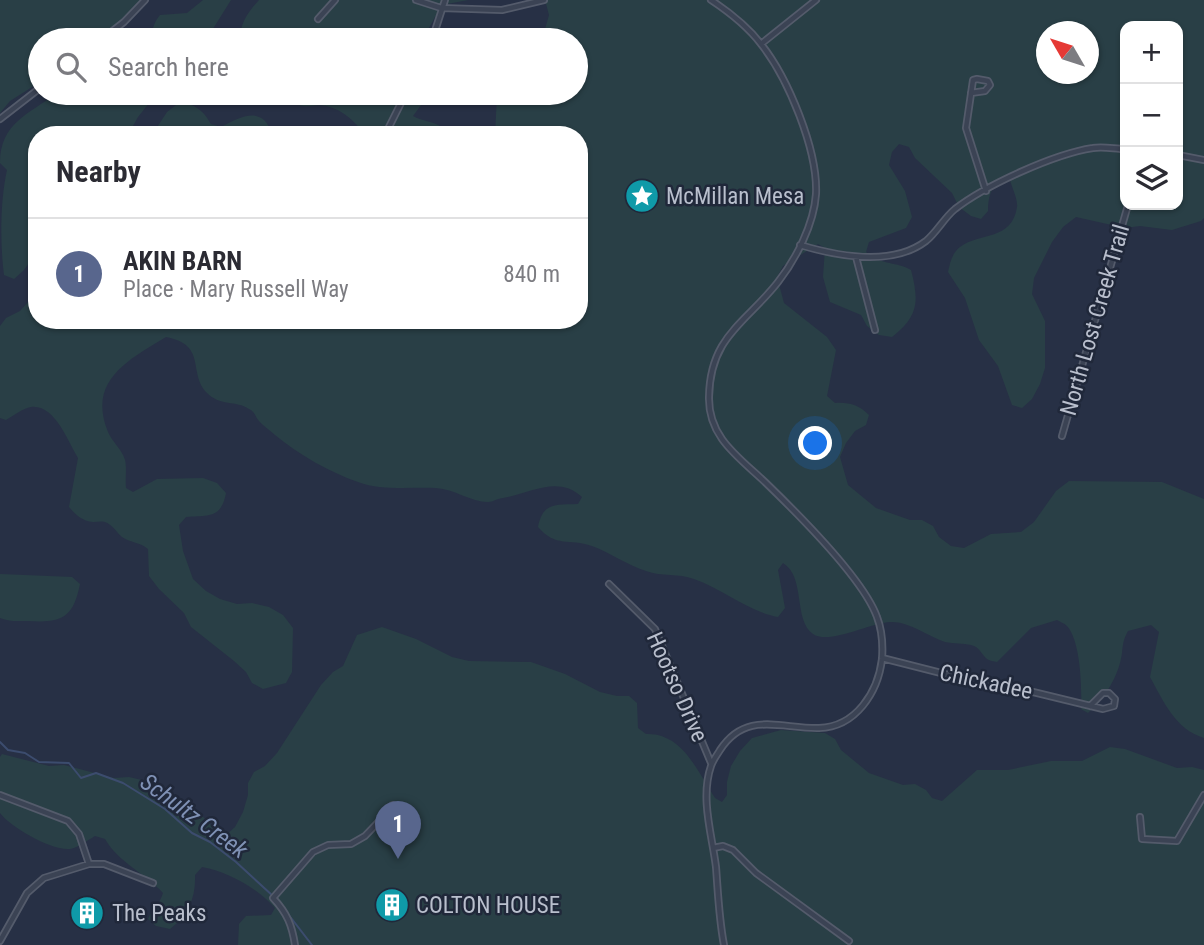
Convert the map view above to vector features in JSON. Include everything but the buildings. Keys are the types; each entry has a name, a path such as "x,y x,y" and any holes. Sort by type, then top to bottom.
{"street":[{"path":"116,28 145,0"},
{"path":"318,19 335,0"},
{"path":"416,0 441,8 502,10 544,0"},
{"path":"435,28 445,0"},
{"path":"711,0 761,44 798,108 813,168 816,195 800,245 778,282 728,334 719,351 712,368 709,397 711,418 719,437 731,453 778,495 847,570 877,616 882,658 872,696 852,716 821,728 768,723 753,725 739,731 726,742 711,764 706,799 724,945"},
{"path":"761,44 816,0"},
{"path":"971,93 985,92 990,85 988,81 973,80 971,93 966,128 986,191"},
{"path":"0,119 28,97"},
{"path":"390,126 400,105"},
{"path":"800,245 856,257 888,255 916,247 926,241 954,210 986,191 1052,160 1094,147 1120,149"},
{"path":"1183,156 1204,160"},
{"name":"North Lost Creek Trail","path":"1062,436 1127,210"},
{"path":"856,257 875,330"},
{"name":"Hootso Drive","path":"609,584 655,629 711,764"},
{"name":"Chickadee","path":"882,658 1008,690 1032,692 1090,706 1109,709 1114,706 1115,699 1109,693 1103,693 1090,706"},
{"path":"0,795 68,821 79,834 89,864"},
{"path":"1140,817 1142,839 1177,841 1204,795"},
{"path":"295,945 292,924 285,910 273,898 313,852 328,845 351,844 365,836 386,814"},
{"path":"713,848 723,846 733,850 756,873 849,941"},
{"path":"0,941 32,887 44,878 89,864 104,864 153,883"}],"shaded area":[{"path":"0,0 143,0 115,28 28,28 28,90 10,101 0,113"},
{"path":"203,0 231,0 214,28 153,28 160,15 187,13"},
{"path":"259,0 468,0 447,4 429,28 241,28"},
{"path":"545,0 1204,0 1204,218 1172,230 1140,226 1125,228 1076,217 1063,227 1052,242 1034,278 1032,294 1045,321 1045,368 1032,399 1022,408 1012,405 998,366 979,340 965,298 948,272 957,249 968,242 1002,231 1014,218 1017,204 1010,180 1000,177 997,181 991,193 988,211 981,219 971,216 959,207 952,193 915,158 909,147 899,144 892,152 889,165 905,191 912,217 906,228 869,242 866,252 911,270 915,307 907,322 892,337 879,335 867,326 861,315 830,302 823,277 825,248 818,244 783,266 777,277 784,303 827,337 836,350 827,396 835,403 853,405 869,415 866,425 855,431 840,457 848,485 876,508 910,520 922,520 933,526 939,537 951,546 964,548 991,534 1021,532 1034,522 1056,491 1069,481 1162,482 1204,499 1204,738 1194,734 1178,721 1150,677 1159,632 1151,625 1128,631 1114,678 1100,701 1088,713 1081,709 1081,678 1072,633 1057,620 1031,628 997,662 987,659 974,646 945,642 897,622 820,637 807,628 795,578 783,563 778,570 785,608 778,617 756,610 694,579 652,573 592,546 551,538 538,527 543,513 551,506 578,504 582,497 563,487 544,487 488,502 436,488 387,488 367,485 336,473 284,442 261,423 251,410 211,397 201,384 192,352 179,341 166,337 125,364 107,386 103,399 103,414 108,432 125,460 126,488 133,492 157,479 203,478 217,483 226,493 221,507 213,514 186,517 179,525 183,551 193,579 206,591 237,604 252,603 269,607 283,615 293,628 292,672 286,683 263,689 252,683 246,672 191,627 184,613 159,589 149,576 148,549 122,537 108,523 86,520 69,507 78,458 54,418 47,411 31,407 6,420 0,418 0,326 6,318 20,311 28,302 28,329 588,329 588,126 495,126 496,105 588,105 588,28 545,28 549,15"},
{"path":"40,105 148,105 133,126 28,126 28,264 14,279 4,275 1,236 7,170 0,163 1,149 11,129"},
{"path":"176,105 190,105 205,115 211,124 218,126 158,126 167,112"},
{"path":"320,105 421,105 413,116 440,126 358,126 338,110"},
{"path":"251,116 263,119 268,125 223,126"},
{"path":"0,574 72,577 80,584 74,605 64,616 49,621 10,621 0,618"},
{"path":"382,627 416,639 452,657 469,661 531,662 565,674 600,692 629,696 637,703 638,728 646,734 659,735 670,740 679,747 688,756 715,798 722,802 727,795 731,766 740,751 752,738 781,730 825,733 835,739 841,750 869,773 903,785 915,784 926,790 932,798 942,801 977,770 1008,770 1051,761 1082,761 1110,747 1125,749 1177,768 1192,767 1204,770 1204,945 238,945 239,924 246,916 271,915 275,908 242,882 202,867 195,875 192,899 182,918 170,929 156,926 148,919 163,893 117,855 105,839 95,836 76,847 62,849 32,837 0,813 2,754 49,766 64,765 114,778 129,777 146,781 181,799 209,822 215,833 225,836 235,827 243,812 248,783 254,772 265,766 277,753 321,685 343,666 357,635"}],"waterway":[{"name":"Schultz Creek","path":"0,742 8,750 25,753 39,762 69,763 81,778 96,773 123,783 165,809 192,833 210,842 273,896"},
{"name":"Schultz Creek","path":"288,914 312,945"}],"place":[{"name":"McMillan Mesa","path":"642,196"},
{"name":"AKIN BARN","path":"398,859"},
{"name":"COLTON HOUSE","path":"392,905"},
{"name":"The Peaks","path":"87,913"}]}
